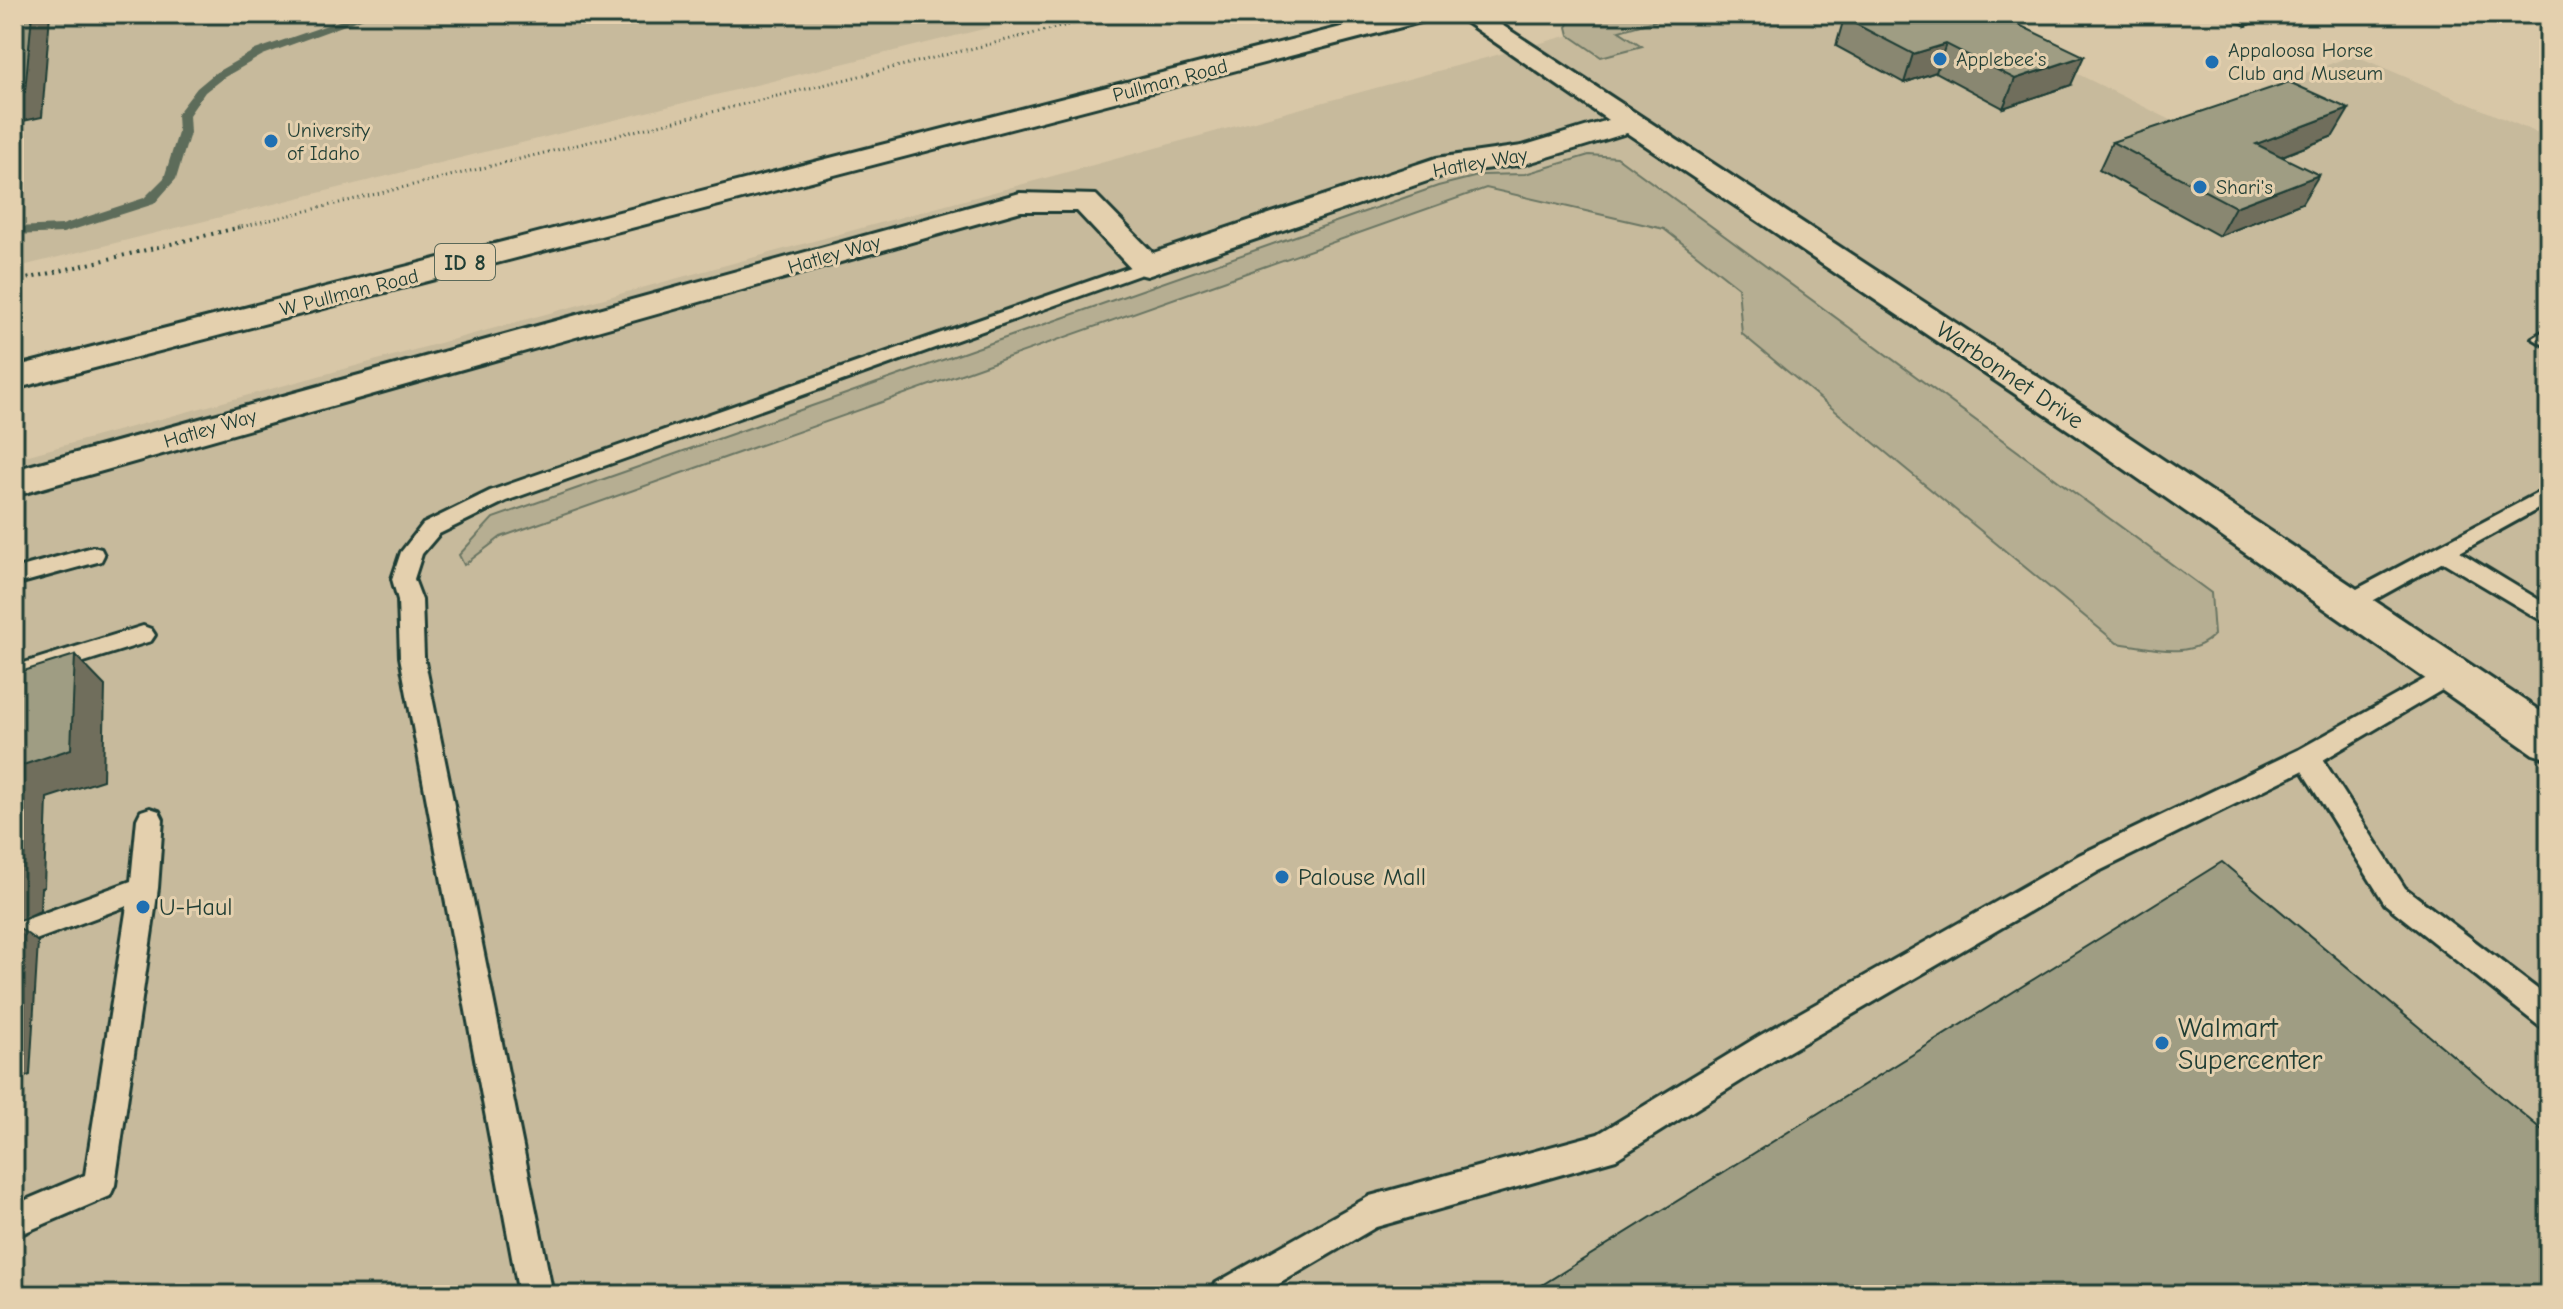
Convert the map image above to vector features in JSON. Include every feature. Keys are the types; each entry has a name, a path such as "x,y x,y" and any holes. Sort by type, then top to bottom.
{"street":[{"name":"Pullman Road","path":"916,145 1423,14"},
{"name":"Warbonnet Drive","path":"1467,14 2086,425 2549,741"},
{"name":"Hatley Way","path":"14,483 1020,202 1085,202 1147,266 1447,164 1525,155 1630,123"},
{"name":"W Pullman Road","path":"14,378 916,145"}],"lane":[{"path":"536,1295 412,657 410,600 403,579 412,552 431,529 498,496 1147,266"},
{"path":"2348,604 2549,494"},
{"path":"2443,552 2549,617"},
{"path":"14,577 93,555"},
{"path":"14,675 143,635"},
{"path":"1228,1295 1370,1212 1605,1148 1770,1046 2089,863 2307,757 2450,674"},
{"path":"2307,757 2395,896 2549,1016"},
{"path":"14,1221 99,1185 144,888 150,819"},
{"path":"14,936 144,888"}],"path":[{"path":"14,282 1113,14"}],"shaded area":[{"name":"University of Idaho","path":"14,14 1044,14 14,268"},
{"path":"1575,14 1679,14 1619,31 1642,46 1601,57 1569,35 1567,27"},
{"name":"Palouse Mall","path":"1647,14 1956,14 2175,122 2354,55 2549,138 2549,1295 14,1295 14,459"},
{"path":"1589,155 1617,157 2211,593 2214,635 2193,648 2181,650 2117,643 1742,334 1738,287 1664,229 1486,188 501,537 464,565 459,555 493,518 1438,186 1482,175 1525,174"}],"building":[{"path":"14,14 32,14 25,92 14,94"},
{"path":"1860,14 1996,14 2084,56 2015,79 1946,44 1913,54 1844,18"},
{"path":"2289,82 2349,109 2256,144 2319,175 2235,207 2112,142"},
{"path":"75,655 71,749 14,768 14,674"},
{"name":"Walmart Supercenter","path":"2222,862 2549,1136 2549,1295 1526,1295"}],"waterway":[{"path":"14,231 63,229 149,201 170,179 184,133 183,114 201,90 219,75 259,52 370,14"}],"place":[{"name":"Applebee's","path":"1940,59"},
{"name":"Appaloosa Horse Club and Museum","path":"2212,62"},
{"name":"University of Idaho","path":"271,141"},
{"name":"Shari's","path":"2200,187"},
{"name":"Palouse Mall","path":"1282,877"},
{"name":"U-Haul","path":"143,907"},
{"name":"Walmart Supercenter","path":"2162,1043"}]}
